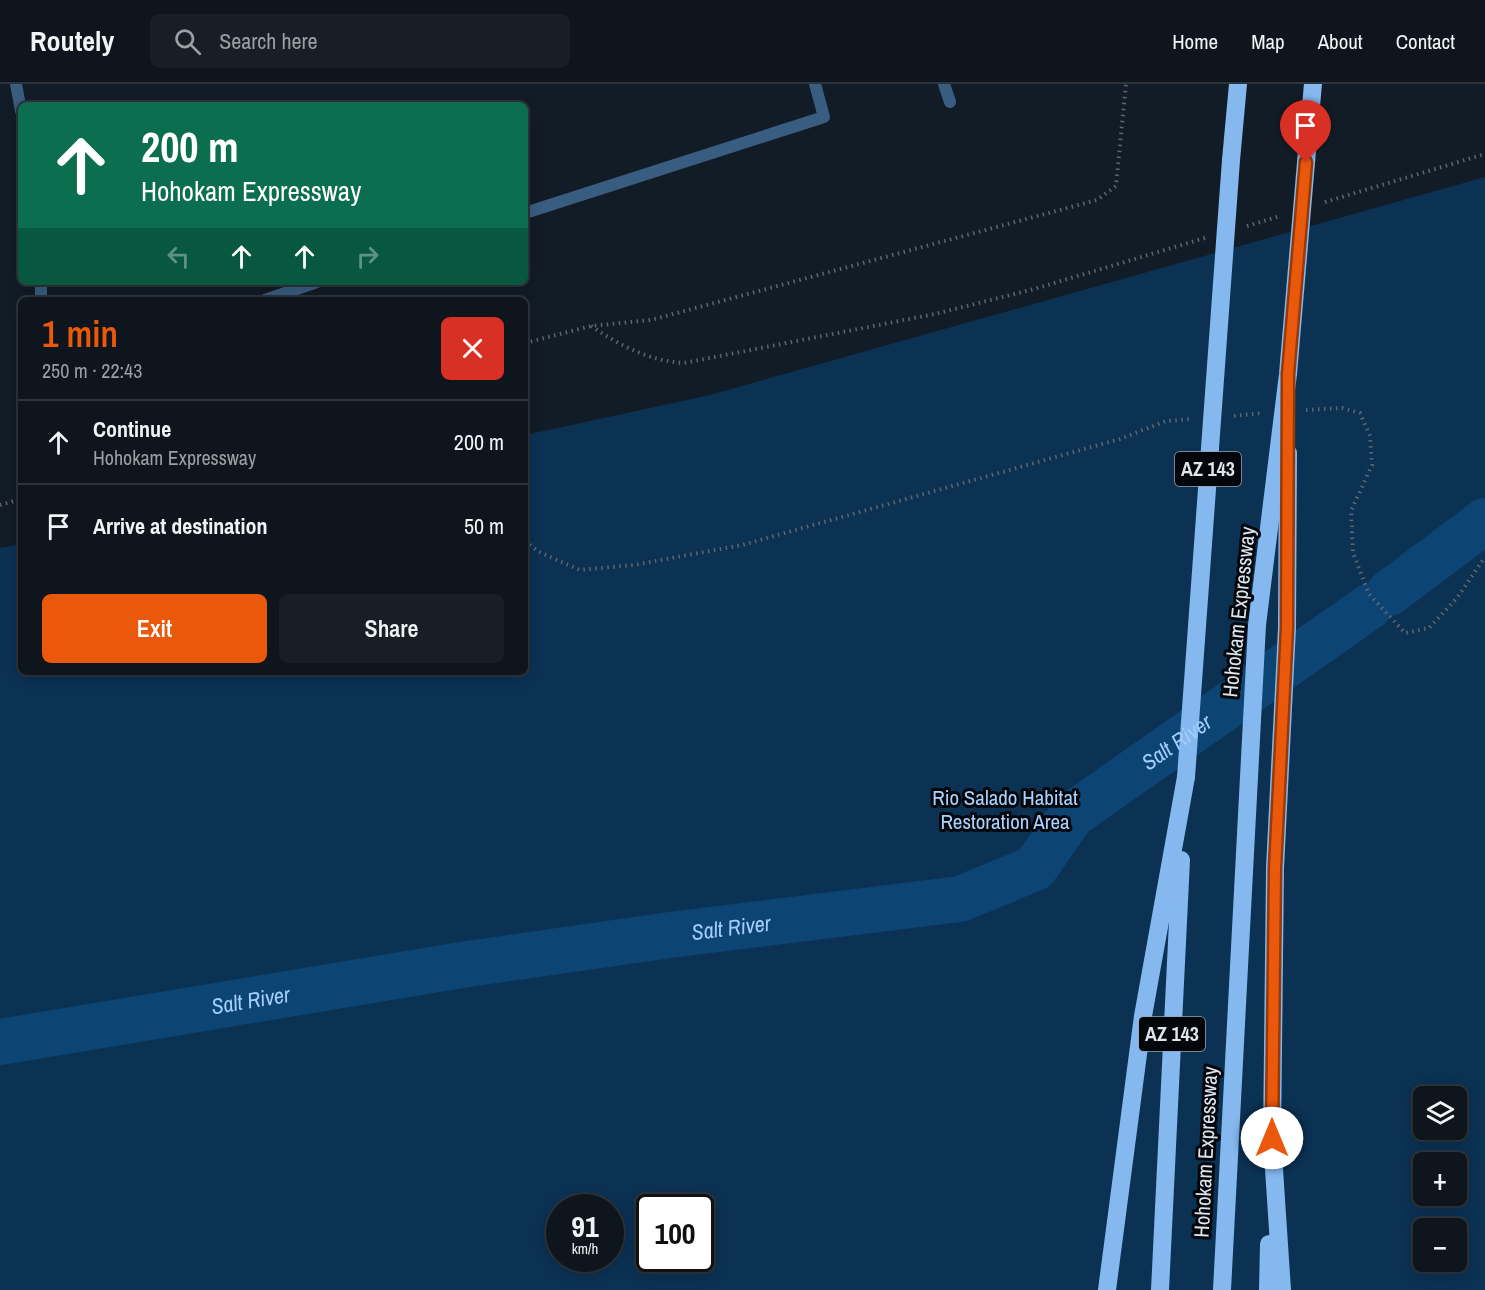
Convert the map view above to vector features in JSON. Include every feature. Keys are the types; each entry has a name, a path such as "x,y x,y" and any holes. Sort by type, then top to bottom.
{"highway":[{"name":"Hohokam Expressway","path":"1160,1290 1186,777 1238,84"},
{"name":"Hohokam Expressway","path":"1222,1290 1257,626 1288,374 1313,84"},
{"path":"1268,1290 1275,868 1287,628 1288,374"},
{"path":"1107,1290 1143,1016 1186,777"},
{"path":"1272,1138 1282,1290"}],"lane":[{"path":"16,84 19,102"},
{"path":"528,212 824,117 815,84"},
{"path":"944,84 950,102"},
{"path":"274,297 308,285"}],"path":[{"path":"528,342 591,326 651,320 1097,200 1116,186 1126,84"},
{"path":"1316,205 1485,154"},
{"path":"1237,229 1282,215"},
{"path":"591,326 620,346 667,362 684,363 957,308 1034,290 1215,235"},
{"path":"1296,411 1342,408 1360,413 1370,436 1372,465 1351,511 1353,553 1368,594 1406,633 1429,628 1457,598 1485,557"},
{"path":"1226,416 1272,413"},
{"path":"528,543 539,552 579,570 644,563 742,545 1120,439 1166,421 1202,418"},
{"path":"0,505 18,500"}],"green space":[{"name":"Rio Salado Habitat Restoration Area","path":"1485,177 1485,1290 0,1290 0,548 18,545 18,675 528,675 528,434 710,395"}],"waterway":[{"name":"Salt River","path":"1389,593 1485,521"},
{"name":"Salt River","path":"0,1042 461,965 670,935 960,899 1035,868 1072,815 1369,607"}],"route":[{"path":"1272,1138 1275,868 1287,628 1288,374 1306,162"}]}
